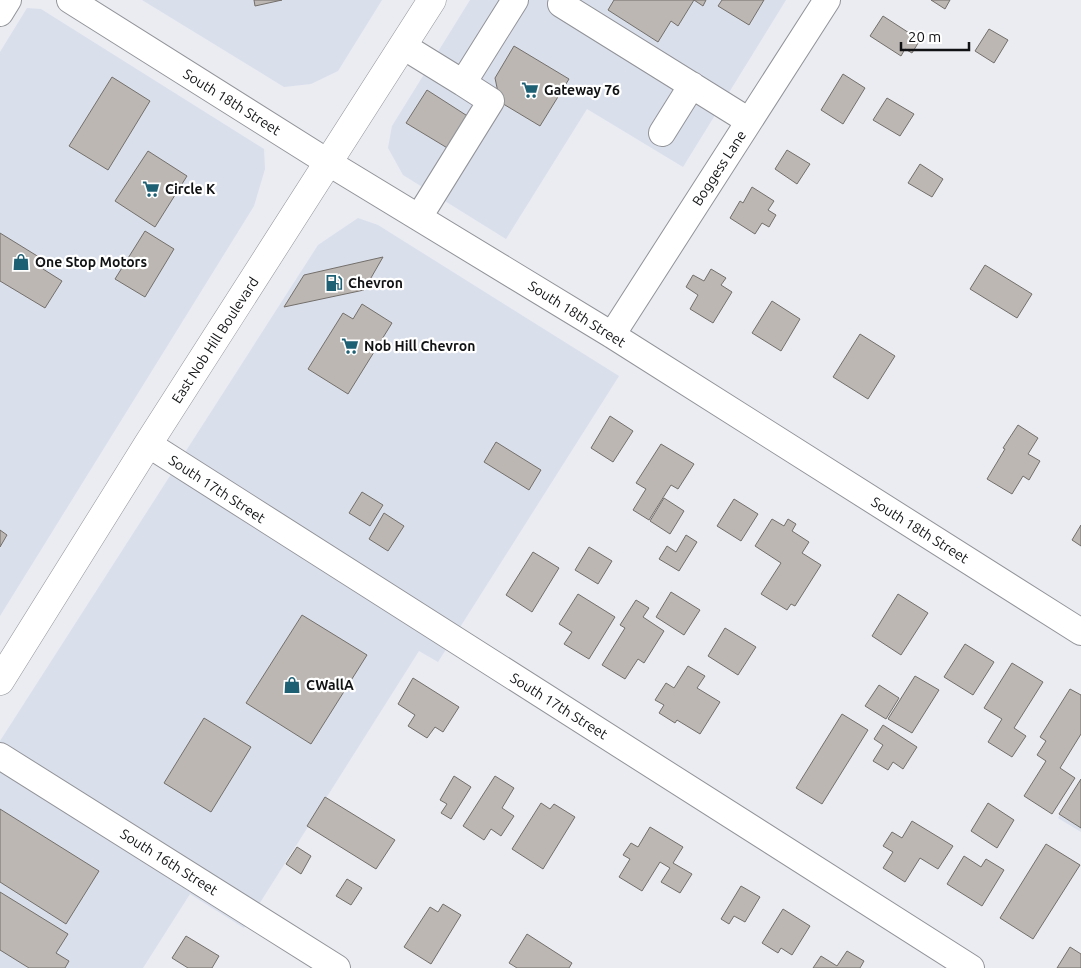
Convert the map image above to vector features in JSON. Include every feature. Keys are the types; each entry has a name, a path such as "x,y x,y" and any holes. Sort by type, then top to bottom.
{"main road":[{"name":"East Nob Hill Boulevard","path":"0,681 148,444 432,0"}],"street":[{"path":"0,13 8,0"},
{"name":"South 18th Street","path":"70,0 329,162 612,335 1081,632"},
{"path":"463,83 515,0"},
{"name":"Boggess Lane","path":"612,335 827,0"},
{"path":"560,1 750,121"},
{"path":"403,46 491,101 419,217"},
{"path":"662,133 692,85"},
{"name":"South 17th Street","path":"148,444 971,968"},
{"name":"South 16th Street","path":"0,756 337,968"}],"shaded area":[{"path":"142,0 382,0 338,71 311,84 284,87"},
{"path":"470,0 786,0 683,167 587,109 506,239 403,175 388,148 392,126"},
{"path":"27,8 41,9 264,149 265,169 254,206 0,616 0,52"},
{"path":"358,218 378,225 619,376 438,662 419,651 244,928 190,894 143,968 0,968 0,741 318,245"},
{"path":"1081,782 1081,832 1058,818"}],"building":[{"path":"254,0 282,0 255,6"},
{"path":"614,0 694,0 678,26 671,21 658,42 608,10"},
{"path":"694,0 706,0 703,6"},
{"path":"722,0 764,0 749,25 718,6"},
{"path":"931,0 950,0 945,9"},
{"path":"883,16 920,40 912,53 905,49 901,56 870,36"},
{"path":"989,29 1008,40 994,63 975,51"},
{"name":"Gateway 76","path":"514,46 569,79 540,126 500,102 495,78"},
{"path":"843,74 865,88 843,124 821,110"},
{"path":"112,77 150,101 108,170 69,146"},
{"path":"427,90 469,117 449,149 406,123"},
{"path":"887,98 914,114 900,136 873,120"},
{"path":"787,150 810,164 797,184 775,169"},
{"name":"Circle K","path":"148,151 187,176 155,227 115,201"},
{"path":"920,164 943,179 932,197 908,183"},
{"path":"752,187 774,201 768,210 776,215 769,227 762,223 755,234 730,218 740,201 743,203"},
{"path":"145,231 174,249 145,297 115,279"},
{"path":"0,233 47,262 43,269 62,281 45,308 0,281"},
{"name":"Chevron","path":"383,257 364,290 284,307 304,275"},
{"path":"985,265 1032,294 1017,318 970,289"},
{"path":"711,269 726,278 721,285 732,292 713,323 690,309 698,295 686,287 693,275 704,281"},
{"path":"772,301 800,319 781,351 752,333"},
{"name":"Nob Hill Chevron","path":"362,304 392,323 348,394 308,369 343,313 353,319"},
{"path":"860,334 895,356 868,399 833,377"},
{"path":"610,416 633,431 613,462 591,448"},
{"path":"1018,425 1038,438 1028,454 1040,461 1029,480 1023,476 1012,494 987,479 1005,449 1003,448"},
{"path":"496,442 541,470 529,490 484,462"},
{"path":"661,444 694,464 678,489 671,485 649,520 633,510 646,489 636,483"},
{"path":"362,492 383,505 370,526 349,513"},
{"path":"664,498 684,511 670,534 650,521"},
{"path":"734,499 758,514 741,541 717,526"},
{"path":"384,513 404,526 388,551 369,539"},
{"path":"772,519 784,526 788,519 796,524 792,531 809,542 802,553 821,565 795,606 791,604 787,610 761,594 781,563 755,546"},
{"path":"1081,525 1081,546 1072,540"},
{"path":"0,530 7,535 0,547"},
{"path":"686,535 697,542 679,571 659,559 667,546 676,552"},
{"path":"589,547 612,561 598,584 575,570"},
{"path":"533,552 559,568 532,612 506,595"},
{"path":"671,592 700,610 684,635 656,617"},
{"path":"578,594 615,617 589,659 564,644 572,632 559,624"},
{"path":"898,594 928,613 901,655 872,636"},
{"path":"636,600 649,608 643,617 664,631 644,663 638,659 625,679 602,665 625,628 620,625"},
{"path":"302,615 367,655 311,744 246,703"},
{"path":"725,628 756,647 738,675 708,656"},
{"path":"965,644 994,662 973,695 944,677"},
{"path":"1012,663 1043,682 1014,728 1026,736 1012,757 988,742 1002,719 984,708"},
{"path":"688,666 705,676 697,688 720,702 700,734 677,720 675,723 659,713 664,705 655,700 666,683 674,688"},
{"path":"915,676 939,690 912,733 888,719"},
{"path":"413,678 459,707 443,732 435,727 427,738 408,726 415,715 398,704"},
{"path":"879,685 899,698 886,719 865,706"},
{"path":"1070,689 1081,695 1081,734 1060,768 1075,778 1052,814 1024,796 1046,761 1037,755 1046,741 1040,737"},
{"path":"842,714 868,730 822,804 796,788"},
{"path":"204,718 251,747 211,812 164,783"},
{"path":"883,725 917,747 903,769 893,762 888,770 873,761 883,745 874,739"},
{"path":"454,776 471,787 451,819 441,813 447,804 440,800"},
{"path":"495,776 514,788 502,808 514,816 501,836 491,829 484,840 463,826"},
{"path":"1081,779 1081,828 1059,814"},
{"path":"325,797 395,840 376,869 307,826"},
{"path":"541,803 550,809 554,804 575,817 543,869 512,849"},
{"path":"988,803 1014,820 997,848 971,831"},
{"path":"0,809 99,871 66,924 0,882"},
{"path":"912,821 953,846 938,869 920,858 905,882 883,868 893,852 883,846 892,832 902,838"},
{"path":"650,827 683,847 673,863 692,874 680,893 661,882 670,868 660,862 642,891 619,877 630,859 623,855 631,843 638,847"},
{"path":"1046,844 1080,865 1033,939 1000,918"},
{"path":"297,847 311,856 301,874 286,864"},
{"path":"964,856 981,867 986,859 1004,870 982,906 947,884"},
{"path":"347,879 362,888 351,905 336,896"},
{"path":"741,886 760,897 745,922 734,916 729,924 721,919"},
{"path":"0,892 68,934 56,953 69,961 65,968 29,968 0,950"},
{"path":"443,904 461,915 431,964 404,947 430,907 438,912"},
{"path":"783,909 810,926 792,955 781,948 778,953 762,943"},
{"path":"527,934 572,963 569,968 517,968 509,963"},
{"path":"186,936 219,956 212,968 188,968 172,958"},
{"path":"1070,947 1081,954 1081,968 1057,968"},
{"path":"847,951 864,961 860,968 813,968 821,956 837,966"}],"place":[{"name":"Gateway 76","path":"530,90"},
{"name":"Circle K","path":"151,189"},
{"name":"One Stop Motors","path":"21,262"},
{"name":"Chevron","path":"334,283"},
{"name":"Nob Hill Chevron","path":"350,346"},
{"name":"CWallA","path":"292,685"}]}
